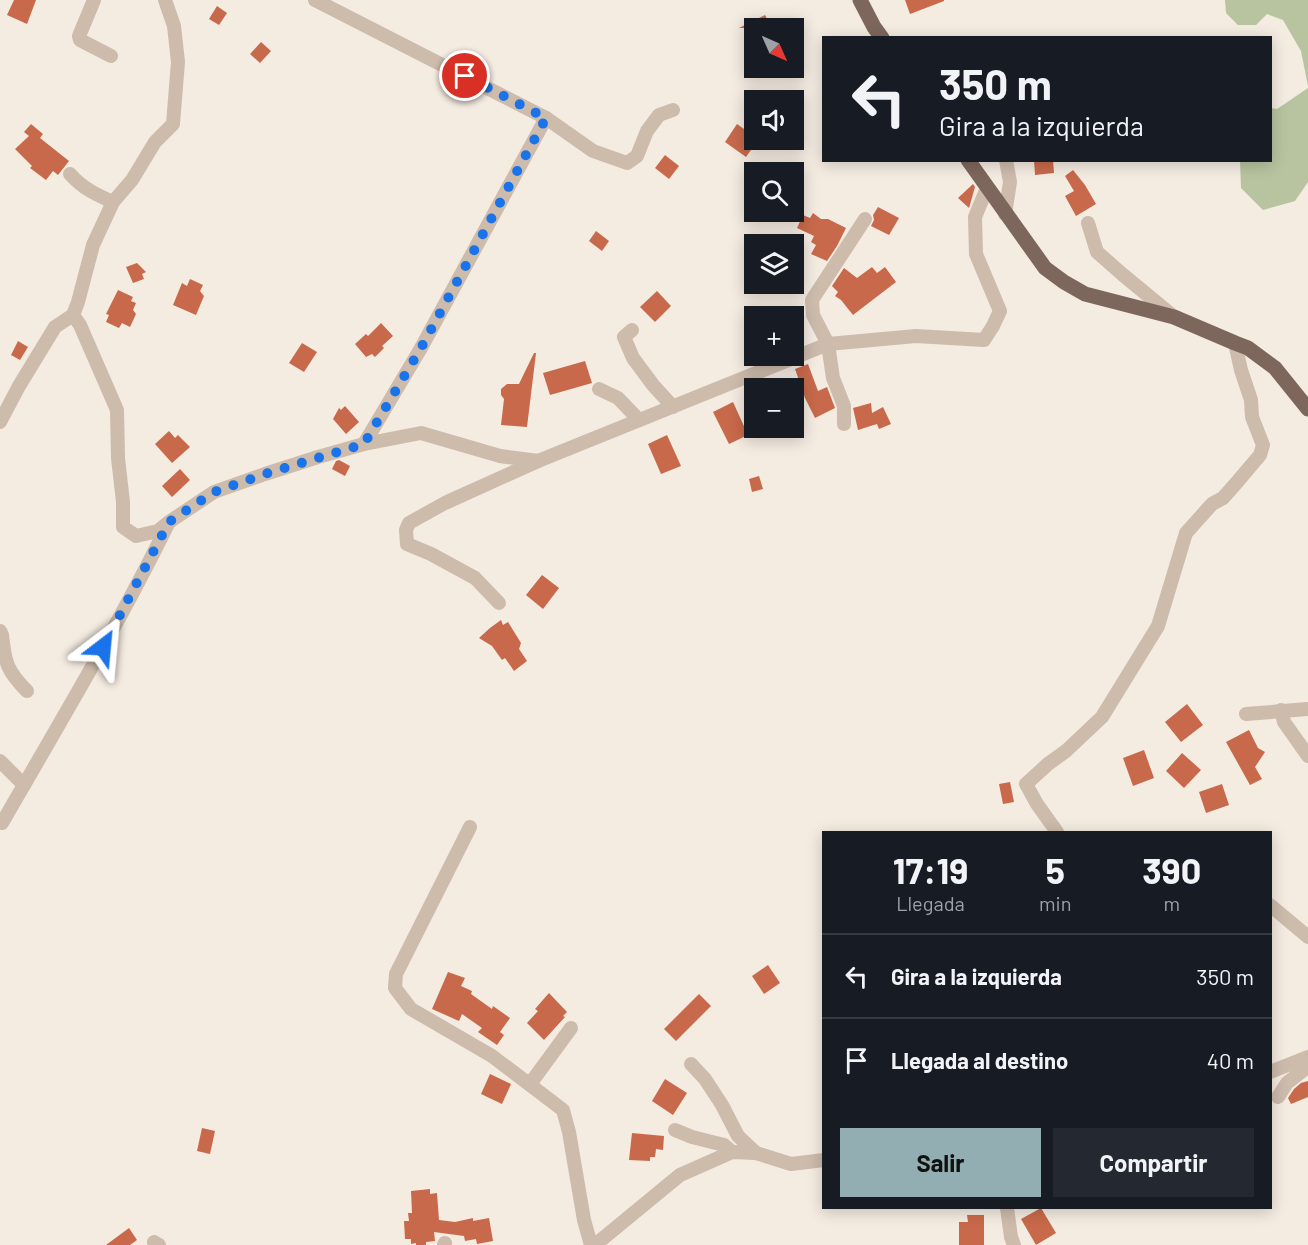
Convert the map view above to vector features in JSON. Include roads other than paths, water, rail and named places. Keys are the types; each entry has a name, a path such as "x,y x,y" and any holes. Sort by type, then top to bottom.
{"main road":[{"path":"860,0 881,36"},
{"path":"969,162 1045,268 1064,282 1085,294 1174,317 1248,348 1275,368 1308,409"}],"street":[{"path":"94,0 79,36 80,40 111,56"},
{"path":"0,422 55,327 73,315 93,245 114,202 132,180 155,142 173,124 178,62 174,26 165,0"},
{"path":"315,0 546,118 593,151 627,163 637,156 647,131 659,115 673,110"},
{"path":"364,444 421,348 546,118"},
{"path":"1005,214 1010,182 1006,162"},
{"path":"70,174 93,194 114,202"},
{"path":"499,603 475,578 407,544 406,530 409,523 445,502 538,461 828,344 916,336 984,340 1000,311 976,254 975,217 987,188"},
{"path":"844,424 844,406 833,378 828,344 813,315 812,300 865,219"},
{"path":"1088,223 1098,252 1174,317"},
{"path":"73,315 80,325 117,410 123,527 136,536 158,531 214,492 364,444 421,433 500,456 538,461"},
{"path":"632,330 624,337 633,358 673,407"},
{"path":"1056,831 1026,784 1102,717 1158,626 1186,533 1212,504 1223,498 1260,455 1263,445 1252,417 1251,400 1235,343"},
{"path":"599,389 618,398 639,420"},
{"path":"2,823 83,684 169,522"},
{"path":"0,631 6,664 16,681 27,692"},
{"path":"1246,714 1308,709"},
{"path":"1281,710 1284,722 1308,756"},
{"path":"0,761 24,785"},
{"path":"470,827 396,974 395,988 411,1009 492,1056 563,1110 584,1220 593,1245 680,1175 732,1152 756,1153 791,1164 822,1160"},
{"path":"1272,907 1308,937"},
{"path":"530,1084 571,1028"},
{"path":"1272,1071 1308,1057"},
{"path":"1278,1097 1287,1083 1306,1068 1308,1063"},
{"path":"691,1064 705,1079 722,1105 738,1136 756,1153"},
{"path":"675,1130 692,1137 724,1144 732,1152"},
{"path":"1007,1209 1014,1245"}]}
